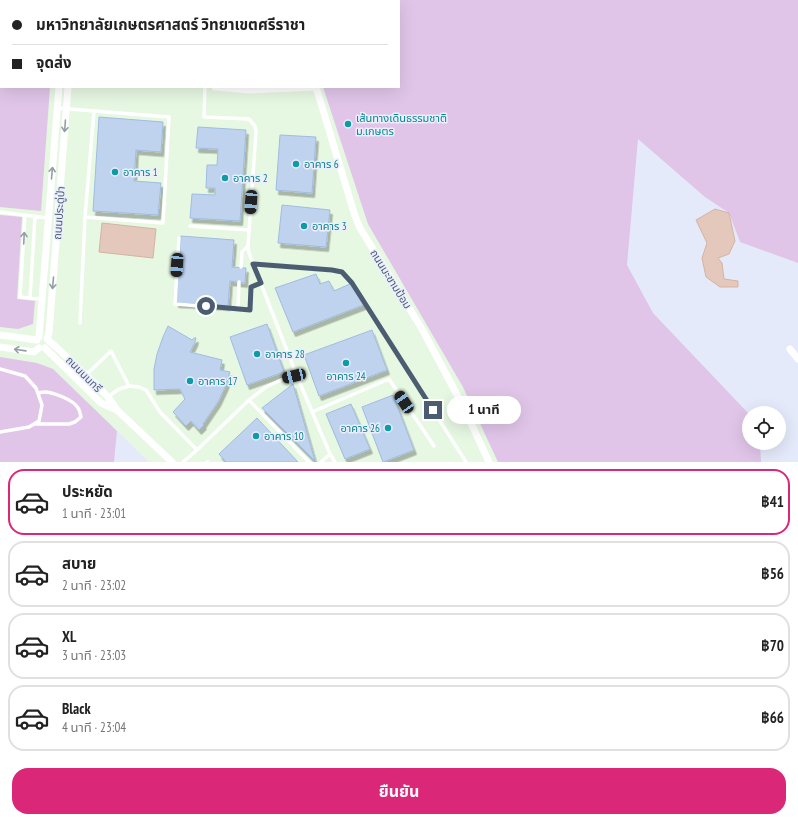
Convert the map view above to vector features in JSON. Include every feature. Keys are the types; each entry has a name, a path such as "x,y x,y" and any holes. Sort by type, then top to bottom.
{"street":[{"name":"ถนนประดู่ป่า","path":"38,339 59,88"},
{"name":"ถนนประดู่ป่า","path":"48,340 68,88"},
{"path":"227,88 250,90 294,88"},
{"name":"ถนนมะขามป้อม","path":"316,88 360,228 422,329 464,406 489,462"},
{"path":"0,335 38,339 42,336 48,340 48,346 34,352 0,347"},
{"path":"38,339 36,342 37,345 42,348"},
{"name":"ถนนนนทรี","path":"48,340 86,375 108,398 117,410 172,462"},
{"name":"ถนนนนทรี","path":"42,348 101,403 117,410"},
{"path":"790,349 798,359"}],"lane":[{"path":"205,88 204,117 249,119 255,126 256,132 248,246 249,253 297,376 330,454 335,462"},
{"path":"57,108 169,117 163,223 85,217"},
{"path":"80,323 85,217 94,111"},
{"path":"0,212 48,218"},
{"path":"25,215 20,297 42,299"},
{"path":"30,298 35,217"},
{"path":"190,226 249,230"},
{"path":"179,238 175,304 250,310 251,287 261,283"},
{"path":"241,267 242,252 248,246"},
{"path":"253,264 342,272 350,280 466,462"},
{"path":"44,265 55,265"},
{"path":"238,309 239,282"},
{"path":"86,375 111,351 129,386"},
{"path":"0,369 25,376 36,388 42,405 39,422 29,427 0,432"},
{"path":"183,462 249,400 266,387 283,379 297,376"},
{"path":"312,412 389,379 434,446"},
{"path":"108,398 119,389 129,386 139,387 146,390 160,412 197,450"},
{"path":"34,424 69,424 75,422 80,417 79,409 68,400 45,392 38,393"},
{"path":"249,400 309,462"},
{"path":"321,462 330,454"}],"shaded area":[{"path":"400,0 798,0 798,263 740,242 729,213 705,197 638,139 627,265 653,313 742,407 742,450 760,450 761,462 498,462 463,387 368,224 323,88 400,88"},
{"path":"0,88 323,88 368,224 463,387 498,462 149,462 53,369 37,363 0,357"},
{"path":"0,88 50,88 41,211 0,207"},
{"path":"715,209 729,213 735,241 729,254 718,258 722,263 724,279 738,281 738,287 720,287 706,277 702,258 707,243 696,220"},
{"path":"0,215 22,217 17,299 35,301 33,324 18,329 0,327"},
{"path":"102,223 156,229 153,258 99,252"},
{"path":"0,357 37,363 53,369 117,431 114,462 0,462"}],"building":[{"name":"อาคาร 1","path":"99,117 163,122 161,152 136,150 134,181 161,183 158,215 93,211"},
{"name":"อาคาร 2","path":"198,127 246,130 240,221 190,218 192,194 215,195 215,188 206,188 207,165 217,165 218,149 196,148"},
{"name":"อาคาร 6","path":"280,135 316,137 312,193 276,190"},
{"name":"อาคาร 3","path":"282,205 330,210 326,247 278,243"},
{"path":"181,236 234,240 232,267 246,268 245,283 230,281 228,306 176,303"},
{"path":"316,274 320,284 329,281 334,291 352,283 366,304 293,332 275,288"},
{"name":"อาคาร 28","path":"267,324 284,372 247,385 230,337"},
{"name":"อาคาร 17","path":"168,326 192,340 196,338 190,352 222,360 220,370 230,372 218,402 203,424 204,425 199,430 191,421 186,426 173,412 185,399 180,389 154,390 154,369 157,354"},
{"name":"อาคาร 24","path":"372,330 387,370 319,396 304,355"},
{"path":"293,384 315,461 262,408"},
{"name":"อาคาร 26","path":"393,395 414,450 383,462 362,407"},
{"path":"351,404 370,449 345,459 326,414"},
{"name":"อาคาร 10","path":"257,418 298,462 226,462 219,454"}],"place":[{"name":"เส้นทางเดินธรรมชาติ ม.เกษตร","path":"348,124"},
{"name":"อาคาร 6","path":"296,164"},
{"name":"อาคาร 1","path":"115,172"},
{"name":"อาคาร 2","path":"225,178"},
{"name":"อาคาร 3","path":"304,226"},
{"name":"อาคาร 28","path":"257,354"},
{"name":"อาคาร 24","path":"346,363"},
{"name":"อาคาร 17","path":"190,381"},
{"name":"อาคาร 26","path":"388,428"},
{"name":"อาคาร 10","path":"256,436"}],"route":[{"path":"206,306 250,310 251,287 261,283 253,264 342,272 352,283 433,410"}]}
